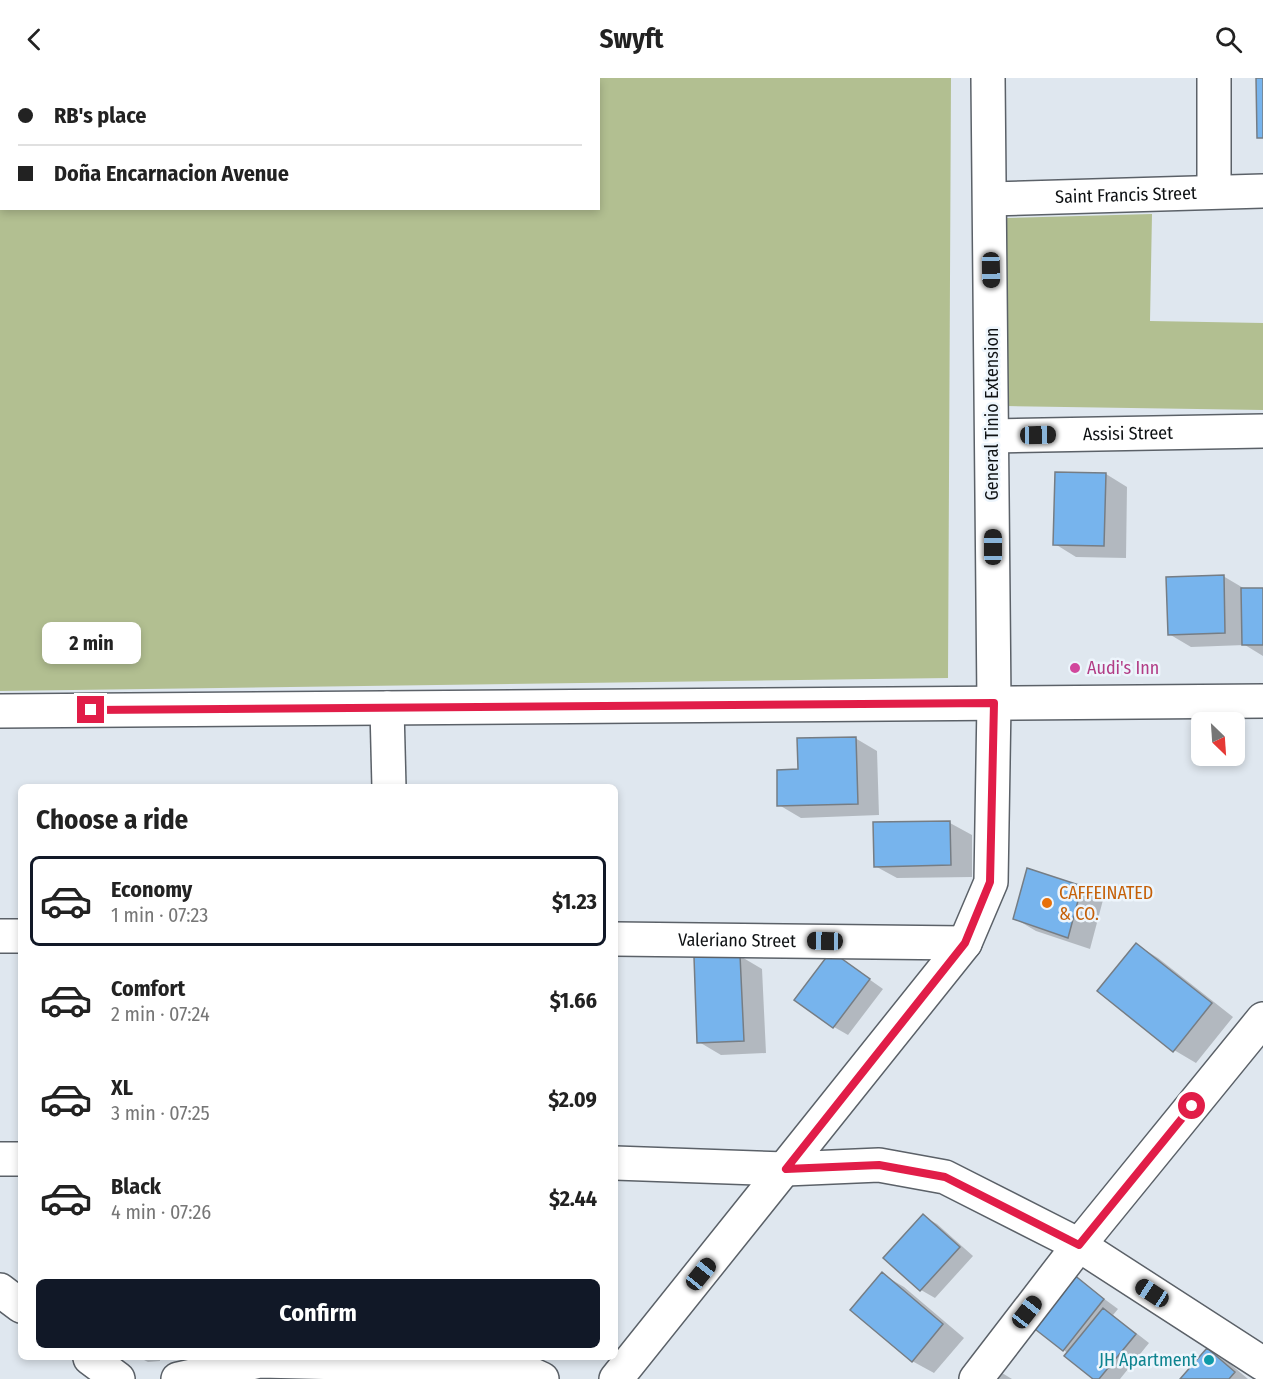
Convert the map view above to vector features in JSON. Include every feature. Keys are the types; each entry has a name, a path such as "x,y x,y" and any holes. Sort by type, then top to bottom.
{"street":[{"name":"General Tinio Extension","path":"616,1379 965,943 990,882 994,703 988,78"},
{"path":"1214,78 1214,191"},
{"name":"Saint Francis Street","path":"990,199 1263,191"},
{"name":"Assisi Street","path":"993,436 1263,431"},
{"path":"0,711 1263,701"},
{"path":"387,708 389,784"},
{"path":"0,936 18,936"},
{"name":"Valeriano Street","path":"618,939 965,943"},
{"path":"976,1379 1079,1245 1263,1019"},
{"path":"0,1159 18,1159"},
{"path":"618,1163 786,1169 879,1165 945,1177 1079,1245 1263,1364"},
{"path":"0,1290 18,1304"},
{"path":"93,1360 118,1379"},
{"path":"178,1379 260,1361 516,1366 542,1379"}],"green space":[{"path":"600,78 951,78 948,678 0,691 0,210 600,210"},
{"path":"1152,214 1150,321 1263,323 1263,410 1007,406 1007,218"}],"building":[{"path":"1256,78 1263,78 1263,138 1257,138"},
{"path":"1055,472 1106,473 1104,546 1053,545"},
{"path":"1224,575 1225,633 1168,635 1166,577"},
{"path":"1241,588 1263,588 1263,645 1242,645"},
{"path":"856,737 858,804 777,806 777,770 798,769 797,738"},
{"path":"950,821 951,865 874,867 873,822"},
{"name":"CAFFEINATED & CO.","path":"1027,868 1082,886 1068,938 1013,919"},
{"path":"1136,943 1212,1003 1173,1052 1097,991"},
{"path":"831,951 870,979 833,1028 794,1000"},
{"path":"740,955 744,1041 697,1043 694,957"},
{"path":"923,1214 960,1247 920,1291 883,1258"},
{"path":"882,1272 943,1324 912,1362 850,1310"},
{"path":"1073,1274 1104,1299 1063,1351 1031,1326"},
{"path":"1103,1308 1136,1334 1099,1379 1093,1379 1064,1356"},
{"name":"JH Apartment","path":"1207,1348 1235,1372 1229,1379 1180,1379"}],"place":[{"name":"Audi's Inn","path":"1075,668"},
{"name":"CAFFEINATED & CO.","path":"1047,903"},
{"name":"JH Apartment","path":"1209,1360"}],"route":[{"path":"91,710 994,703 990,882 965,943 786,1169 879,1165 945,1177 1079,1245 1192,1106"}]}
